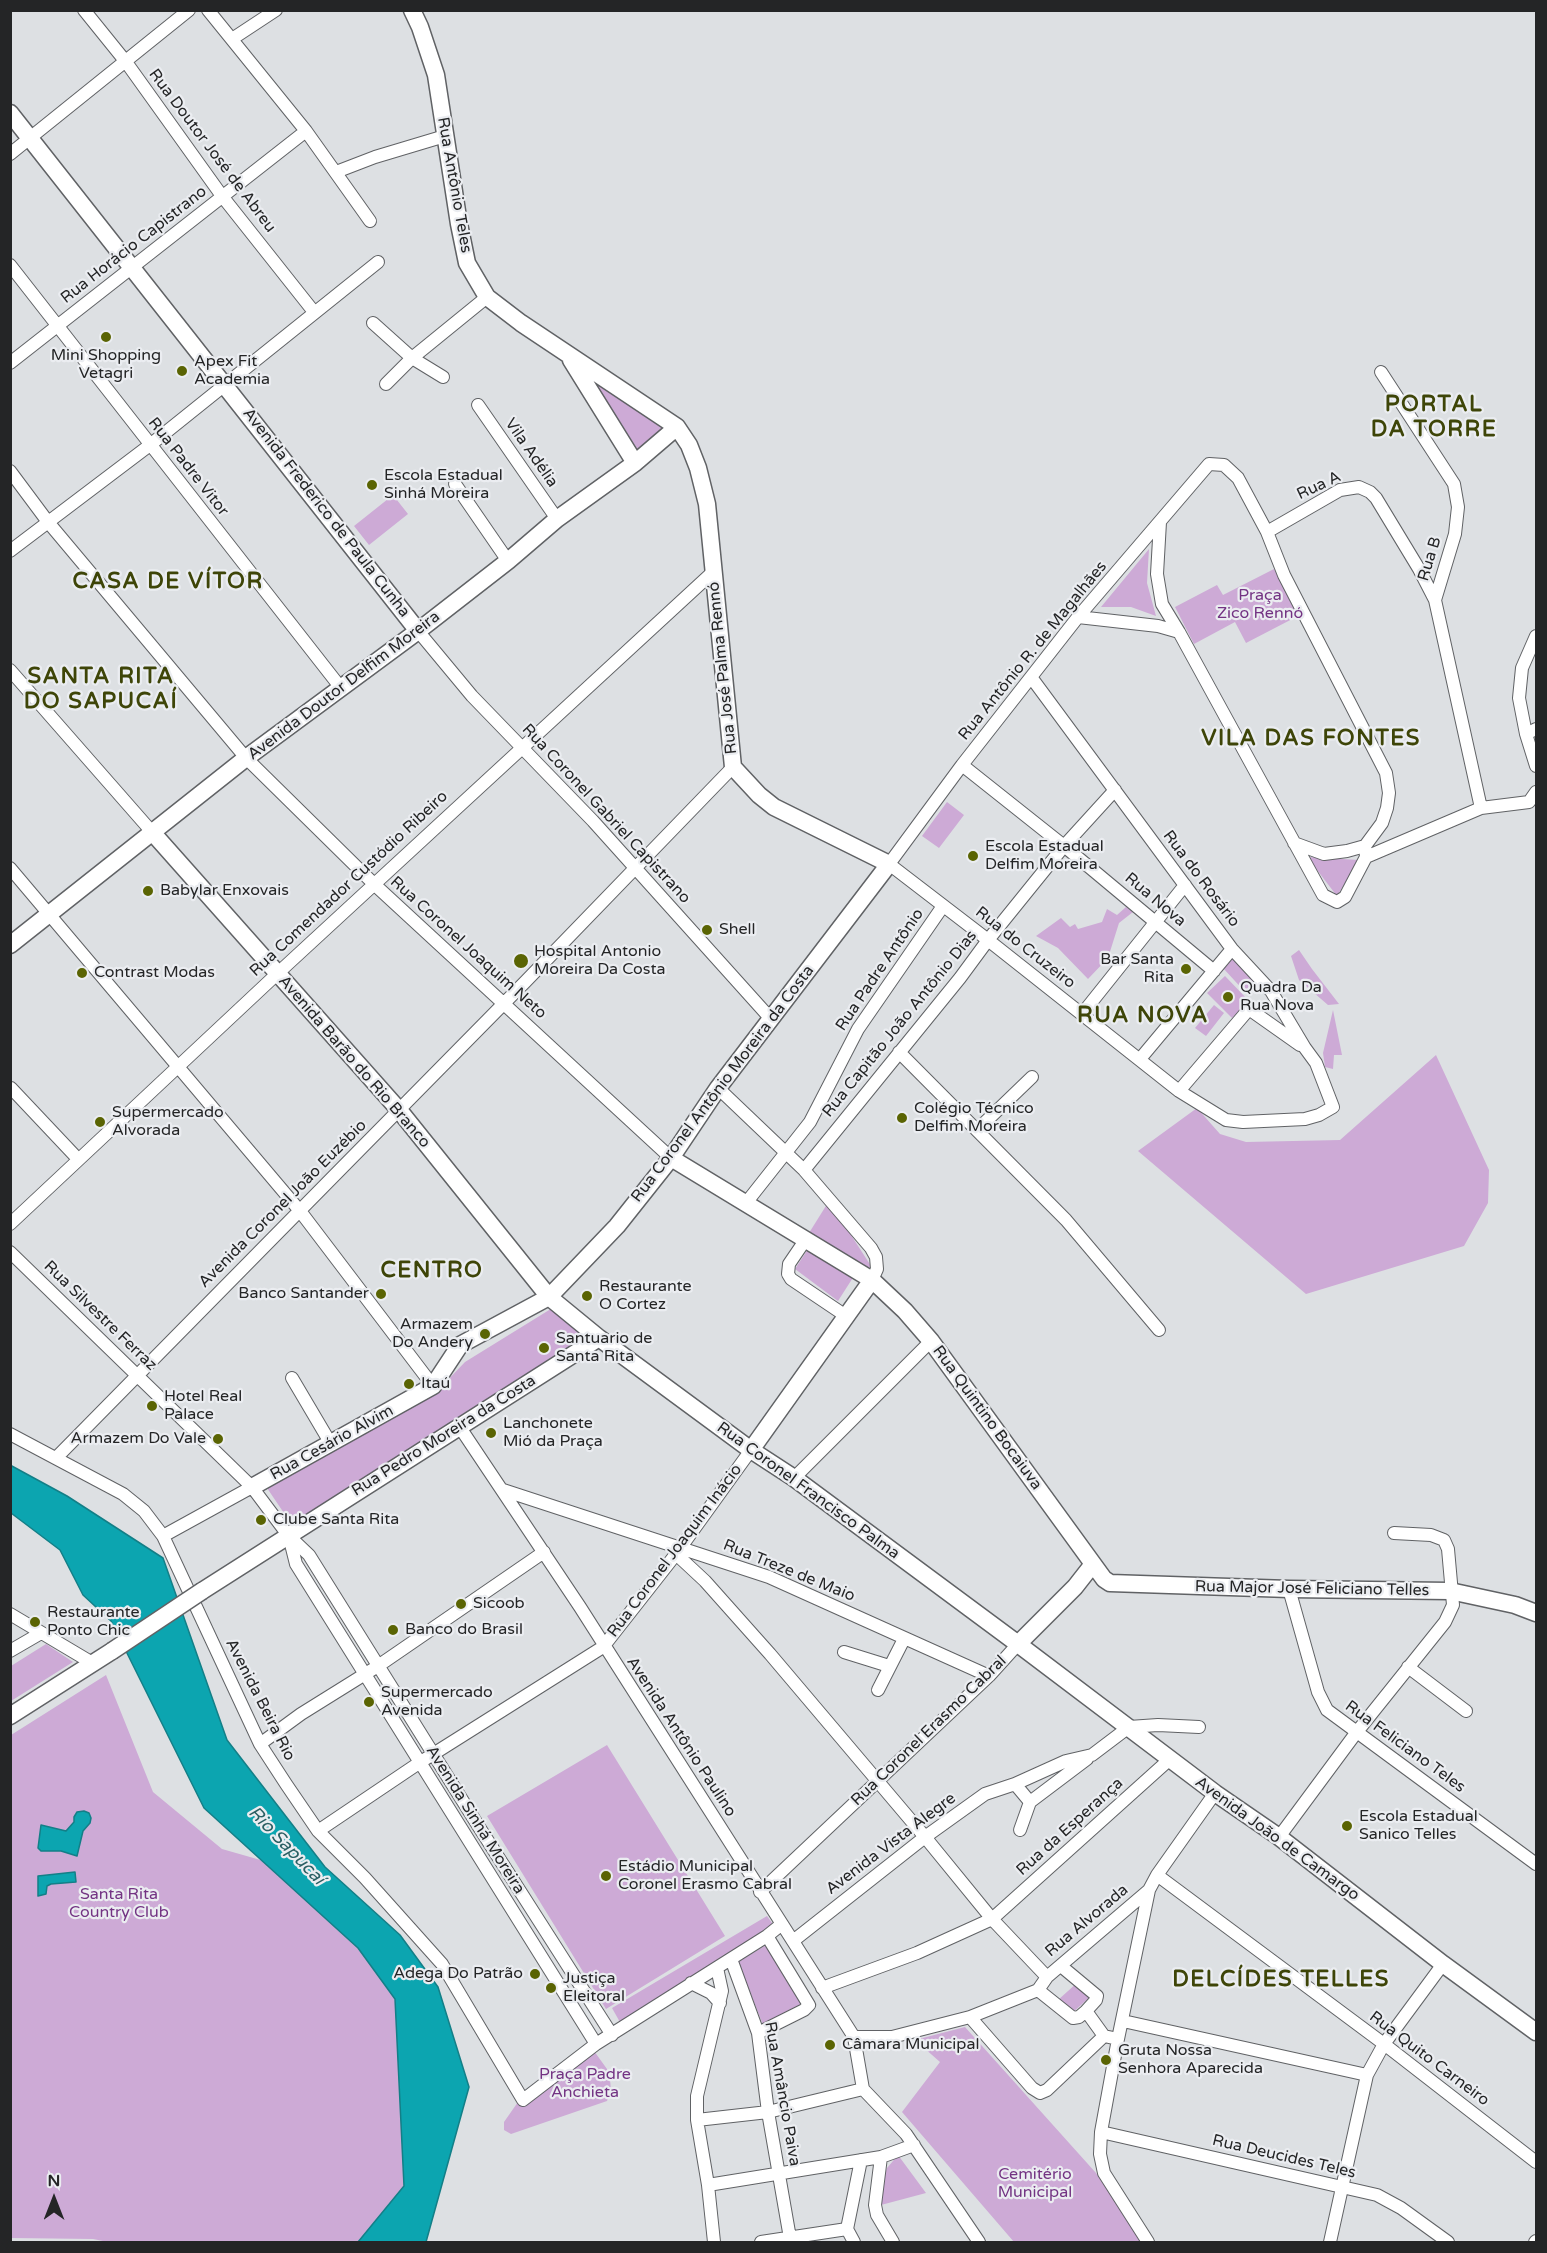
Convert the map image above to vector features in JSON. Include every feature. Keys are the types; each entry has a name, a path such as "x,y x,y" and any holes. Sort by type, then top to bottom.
{"main road":[{"name":"Rua Antônio Teles","path":"412,10 436,75 467,263 487,297 677,427"},
{"name":"Avenida Frederico de Paula Cunha","path":"10,113 418,631"},
{"name":"Rua Antônio Teles","path":"568,354 635,464"},
{"name":"Avenida Doutor Delfim Moreira","path":"10,945 246,758 418,631 508,561 557,519 635,464 677,427"},
{"name":"Rua José Palma Rennó","path":"677,427 689,445 698,468 707,504 733,768 774,807 889,864"},
{"name":"Avenida Barão do Rio Branco","path":"152,832 399,1110 549,1297 599,1338"},
{"name":"Rua Coronel Antônio Moreira da Costa","path":"549,1297 617,1226 671,1158 718,1088 889,864"},
{"name":"Rua Quintino Bocaiuva","path":"671,1158 872,1280 905,1311 931,1341 1093,1564"},
{"name":"Rua Coronel Joaquim Inácio","path":"751,1450 872,1280"},
{"name":"Rua Cesário Alvim","path":"252,1487 433,1386 460,1345 549,1297"},
{"name":"Rua Pedro Moreira da Costa","path":"10,1716 94,1664 288,1535 599,1338"},
{"name":"Rua Coronel Francisco Palma","path":"599,1338 751,1450 794,1478 1018,1644"},
{"name":"Rua Major José Feliciano Telles","path":"1093,1564 1104,1580 1116,1585 1450,1591 1515,1605 1536,1613"},
{"name":"Rua Coronel Erasmo Cabral","path":"1018,1644 1075,1587 1093,1564"},
{"name":"Avenida João de Camargo","path":"1018,1644 1215,1794 1279,1837 1443,1964 1536,2032"}],"street":[{"name":"Rua Doutor José de Abreu","path":"84,10 126,62 222,196 314,312"},
{"path":"10,154 189,10"},
{"path":"208,10 306,131 370,221"},
{"path":"232,39 276,10"},
{"name":"Rua Horácio Capistrano","path":"10,363 306,131"},
{"path":"336,172 375,157 445,136"},
{"path":"10,551 150,445 378,262"},
{"name":"Rua Padre Vitor","path":"10,265 341,688"},
{"path":"386,384 412,358 487,297"},
{"path":"373,323 412,358 443,377"},
{"name":"Rua B","path":"1381,372 1454,484 1458,507 1455,534 1435,600 1481,808"},
{"name":"Vila Adélia","path":"478,405 557,519"},
{"name":"Rua Antônio R. de Magalhães","path":"889,864 962,765 1078,617 1209,464 1224,465 1238,478 1267,532"},
{"name":"Rua Coronel Joaquim Neto","path":"10,471 48,522 246,758 375,885 671,1158"},
{"path":"454,484 508,561"},
{"name":"Rua A","path":"1267,532 1340,490 1359,487 1376,498 1435,600"},
{"path":"1160,522 1156,574 1162,604 1323,895 1337,902 1345,897 1382,823 1389,793 1386,773 1284,575 1267,532"},
{"name":"Rua Comendador Custódio Ribeiro","path":"10,1224 713,572"},
{"path":"1078,617 1158,626 1179,632"},
{"name":"Rua Coronel Gabriel Capistrano","path":"418,631 472,696 593,821 771,1019"},
{"path":"1536,636 1522,668 1519,698 1531,731 1536,766"},
{"path":"10,670 152,832"},
{"name":"Rua do Rosário","path":"1031,677 1232,949 1271,991 1316,1063 1333,1107"},
{"name":"Rua Nova","path":"962,765 1064,846 1214,971"},
{"name":"Avenida Coronel João Euzébio","path":"56,1458 733,768"},
{"name":"Rua Capitão João Antônio Dias","path":"804,1170 1064,846 1115,790"},
{"path":"1294,843 1324,854 1366,851 1481,808 1529,802 1536,792"},
{"name":"Rua do Cruzeiro","path":"889,864 1179,1090 1226,1120 1243,1122 1305,1119 1319,1116 1333,1107"},
{"path":"10,868 179,1065 300,1211 433,1386"},
{"path":"1082,1014 1185,885"},
{"name":"Rua Padre Antônio","path":"746,1203 810,1122 858,1029 943,906"},
{"path":"1140,1059 1232,949"},
{"path":"1179,1090 1249,1009 1305,1048"},
{"path":"899,1052 1066,1220 1160,1330"},
{"path":"978,1130 1032,1077"},
{"path":"11,1088 78,1159"},
{"path":"718,1088 804,1170 871,1248 876,1257 877,1269 872,1280"},
{"path":"806,1239 789,1264 788,1274 791,1279 846,1316"},
{"name":"Rua Silvestre Ferraz","path":"10,1252 252,1487 288,1535"},
{"path":"794,1478 931,1341"},
{"path":"292,1378 331,1444"},
{"name":"Avenida Antônio Paulino","path":"459,1426 544,1552 854,2037"},
{"name":"Avenida Beira Rio","path":"10,1434 123,1494 144,1512 163,1536 260,1744 318,1831 365,1878 442,1964 464,1996 523,2100 596,2044"},
{"name":"Rua Coronel Joaquim Inácio","path":"318,1831 418,1763 603,1647 678,1551 751,1450"},
{"name":"Rua Cesário Alvim","path":"163,1536 252,1487"},
{"name":"Rua Treze de Maio","path":"503,1490 678,1551 769,1578 989,1676"},
{"path":"1279,1837 1356,1733 1446,1622 1453,1605 1450,1591 1449,1549 1444,1540 1431,1535 1395,1533"},
{"name":"Avenida Sinhá Moreira","path":"288,1535 309,1555 478,1827 612,2035"},
{"name":"Avenida Sinhá Moreira","path":"288,1535 296,1564 418,1763 596,2044"},
{"path":"678,1551 926,1837 992,1919 1047,1977"},
{"path":"260,1744 301,1714 378,1666 544,1552"},
{"name":"Rua Feliciano Teles","path":"1288,1589 1318,1692 1327,1710 1536,1864"},
{"path":"10,1614 94,1664"},
{"path":"10,1651 41,1633"},
{"path":"878,1690 904,1639"},
{"name":"Rua Coronel Erasmo Cabral","path":"760,1892 989,1676 1018,1644"},
{"path":"844,1652 889,1666"},
{"path":"1408,1667 1466,1711"},
{"path":"1129,1727 1158,1725 1199,1727"},
{"name":"Avenida Vista Alegre","path":"1030,1802 1129,1727"},
{"name":"Avenida Vista Alegre","path":"793,1941 985,1794 1015,1784 1066,1761 1092,1755"},
{"name":"Rua da Esperança","path":"822,1988 916,1953 992,1919 1170,1760"},
{"path":"1015,1784 1030,1802 1020,1830"},
{"path":"1148,2242 1104,2173 1100,2154 1101,2132 1149,1890 1157,1875 1215,1794"},
{"path":"465,1836 478,1827"},
{"name":"Rua Quito Carneiro","path":"1157,1875 1384,2044 1536,2162"},
{"name":"Rua Alvorada","path":"1038,1990 1047,1977 1149,1890"},
{"path":"596,2044 768,1936 782,1924"},
{"path":"758,2033 804,2010 809,2005 768,1936"},
{"name":"Rua Amâncio Paiva","path":"731,1959 758,2033 779,2174 782,2240"},
{"path":"1330,2242 1366,2075 1384,2044 1443,1964"},
{"path":"979,2242 906,2134 863,2089 854,2037 892,2037 970,2017 1038,1990 1073,2018 1079,2017 1096,2000 1096,1996 1061,1965"},
{"path":"714,2242 708,2185 697,2120 698,2096 720,2003 721,1980 717,1968"},
{"path":"691,1983 711,1993 720,2003"},
{"path":"1086,2011 1104,2036 1118,2039"},
{"path":"970,2017 1032,2088 1040,2093 1047,2090 1104,2036"},
{"path":"1123,2021 1366,2075"},
{"path":"697,2120 768,2112 863,2089"},
{"name":"Rua Deucides Teles","path":"1101,2132 1377,2195 1401,2208 1449,2242"},
{"path":"708,2185 881,2157 914,2145"},
{"path":"881,2157 875,2205 877,2215 892,2242"},
{"path":"854,2242 847,2229 861,2160"},
{"path":"761,2242 847,2229"}],"green space":[{"path":"587,371 664,429 638,450"},
{"path":"393,495 408,514 369,545 354,526"},
{"path":"1149,549 1147,583 1156,616 1131,607 1101,607"},
{"name":"Praça Zico Rennó","path":"1274,569 1298,616 1246,643 1235,622 1194,644 1175,607 1217,585 1223,595"},
{"path":"947,802 964,815 939,848 922,836"},
{"path":"1307,857 1359,860 1337,896"},
{"path":"1126,907 1133,912 1119,923 1108,958 1088,979 1058,948 1036,936 1061,918 1070,927 1075,924 1078,929 1102,922 1107,909 1117,915"},
{"path":"1299,950 1339,1004 1328,1005 1299,980 1291,956"},
{"path":"1235,957 1256,985 1246,993 1223,968"},
{"name":"Quadra Da Rua Nova","path":"1225,976 1249,1001 1232,1018 1207,993"},
{"path":"1214,1005 1224,1013 1206,1036 1195,1028"},
{"path":"1333,1010 1342,1055 1334,1055 1333,1069 1325,1067 1323,1053"},
{"path":"1436,1055 1489,1170 1488,1203 1464,1246 1306,1294 1138,1151 1197,1108 1220,1134 1246,1142 1340,1140"},
{"path":"829,1201 871,1266 869,1268 809,1233"},
{"path":"810,1246 854,1276 838,1301 795,1269"},
{"path":"554,1307 587,1338 292,1525 267,1488 442,1386 465,1362"},
{"path":"46,1644 73,1662 11,1701 11,1666"},
{"name":"Santa Rita Country Club","path":"106,1675 153,1792 222,1849 264,1861 358,1948 396,1999 404,2186 358,2242 108,2242 93,2239 11,2238 11,1735"},
{"name":"Estádio Municipal Coronel Erasmo Cabral","path":"607,1745 725,1936 606,2009 487,1816"},
{"path":"767,1916 775,1927 621,2024 612,2008"},
{"path":"768,1944 802,2004 763,2025 738,1962"},
{"path":"1078,1982 1091,1996 1071,2014 1058,2000"},
{"name":"Cemitério Municipal","path":"965,2027 1096,2173 1141,2242 1014,2242 902,2112 940,2062 915,2040"},
{"name":"Praça Padre Anchieta","path":"594,2051 607,2069 610,2079 611,2091 607,2101 511,2134 504,2130 504,2122 518,2102"},
{"path":"898,2155 926,2193 881,2205 882,2182 887,2168"}],"water":[{"name":"Rio Sapucaí","path":"10,1465 67,1496 163,1558 227,1740 325,1867 400,1935 438,1987 469,2087 426,2242 358,2242 404,2186 395,1999 358,1948 204,1808 111,1621 83,1595 60,1550 11,1513"},
{"path":"77,1812 89,1813 91,1818 83,1831 77,1856 61,1851 41,1851 38,1848 41,1825 66,1831 74,1822"},
{"path":"75,1872 76,1882 51,1884 47,1886 46,1894 38,1896 38,1876"}],"place":[{"name":"Mini Shopping Vetagri","path":"106,337"},
{"name":"Apex Fit Academia","path":"182,371"},
{"name":"Escola Estadual Sinhá Moreira","path":"372,485"},
{"name":"Escola Estadual Delfim Moreira","path":"973,856"},
{"name":"Babylar Enxovais","path":"148,891"},
{"name":"Shell","path":"707,930"},
{"name":"Hospital Antonio Moreira Da Costa","path":"521,961"},
{"name":"Bar Santa Rita","path":"1186,969"},
{"name":"Contrast Modas","path":"82,973"},
{"name":"Quadra Da Rua Nova","path":"1228,997"},
{"name":"Colégio Técnico Delfim Moreira","path":"902,1118"},
{"name":"Supermercado Alvorada","path":"100,1122"},
{"name":"Banco Santander","path":"381,1294"},
{"name":"Restaurante O Cortez","path":"587,1296"},
{"name":"Armazem Do Andery","path":"485,1334"},
{"name":"Santuario de Santa Rita","path":"544,1348"},
{"name":"Itaú","path":"409,1384"},
{"name":"Hotel Real Palace","path":"152,1406"},
{"name":"Lanchonete Mió da Praça","path":"491,1433"},
{"name":"Armazem Do Vale","path":"218,1439"},
{"name":"Clube Santa Rita","path":"261,1520"},
{"name":"Sicoob","path":"461,1604"},
{"name":"Restaurante Ponto Chic","path":"35,1622"},
{"name":"Banco do Brasil","path":"393,1630"},
{"name":"Supermercado Avenida","path":"369,1702"},
{"name":"Escola Estadual Sanico Telles","path":"1347,1826"},
{"name":"Estádio Municipal Coronel Erasmo Cabral","path":"606,1876"},
{"name":"Adega Do Patrão","path":"535,1974"},
{"name":"Justiça Eleitoral","path":"551,1988"},
{"name":"Câmara Municipal","path":"830,2045"},
{"name":"Gruta Nossa Senhora Aparecida","path":"1106,2060"}],"district":[{"name":"PORTAL DA TORRE","path":"1434,418"},
{"name":"CASA DE VÍTOR","path":"168,582"},
{"name":"SANTA RITA DO SAPUCAÍ","path":"101,690"},
{"name":"VILA DAS FONTES","path":"1311,739"},
{"name":"RUA NOVA","path":"1143,1016"},
{"name":"CENTRO","path":"432,1271"},
{"name":"DELCÍDES TELLES","path":"1281,1980"}]}
